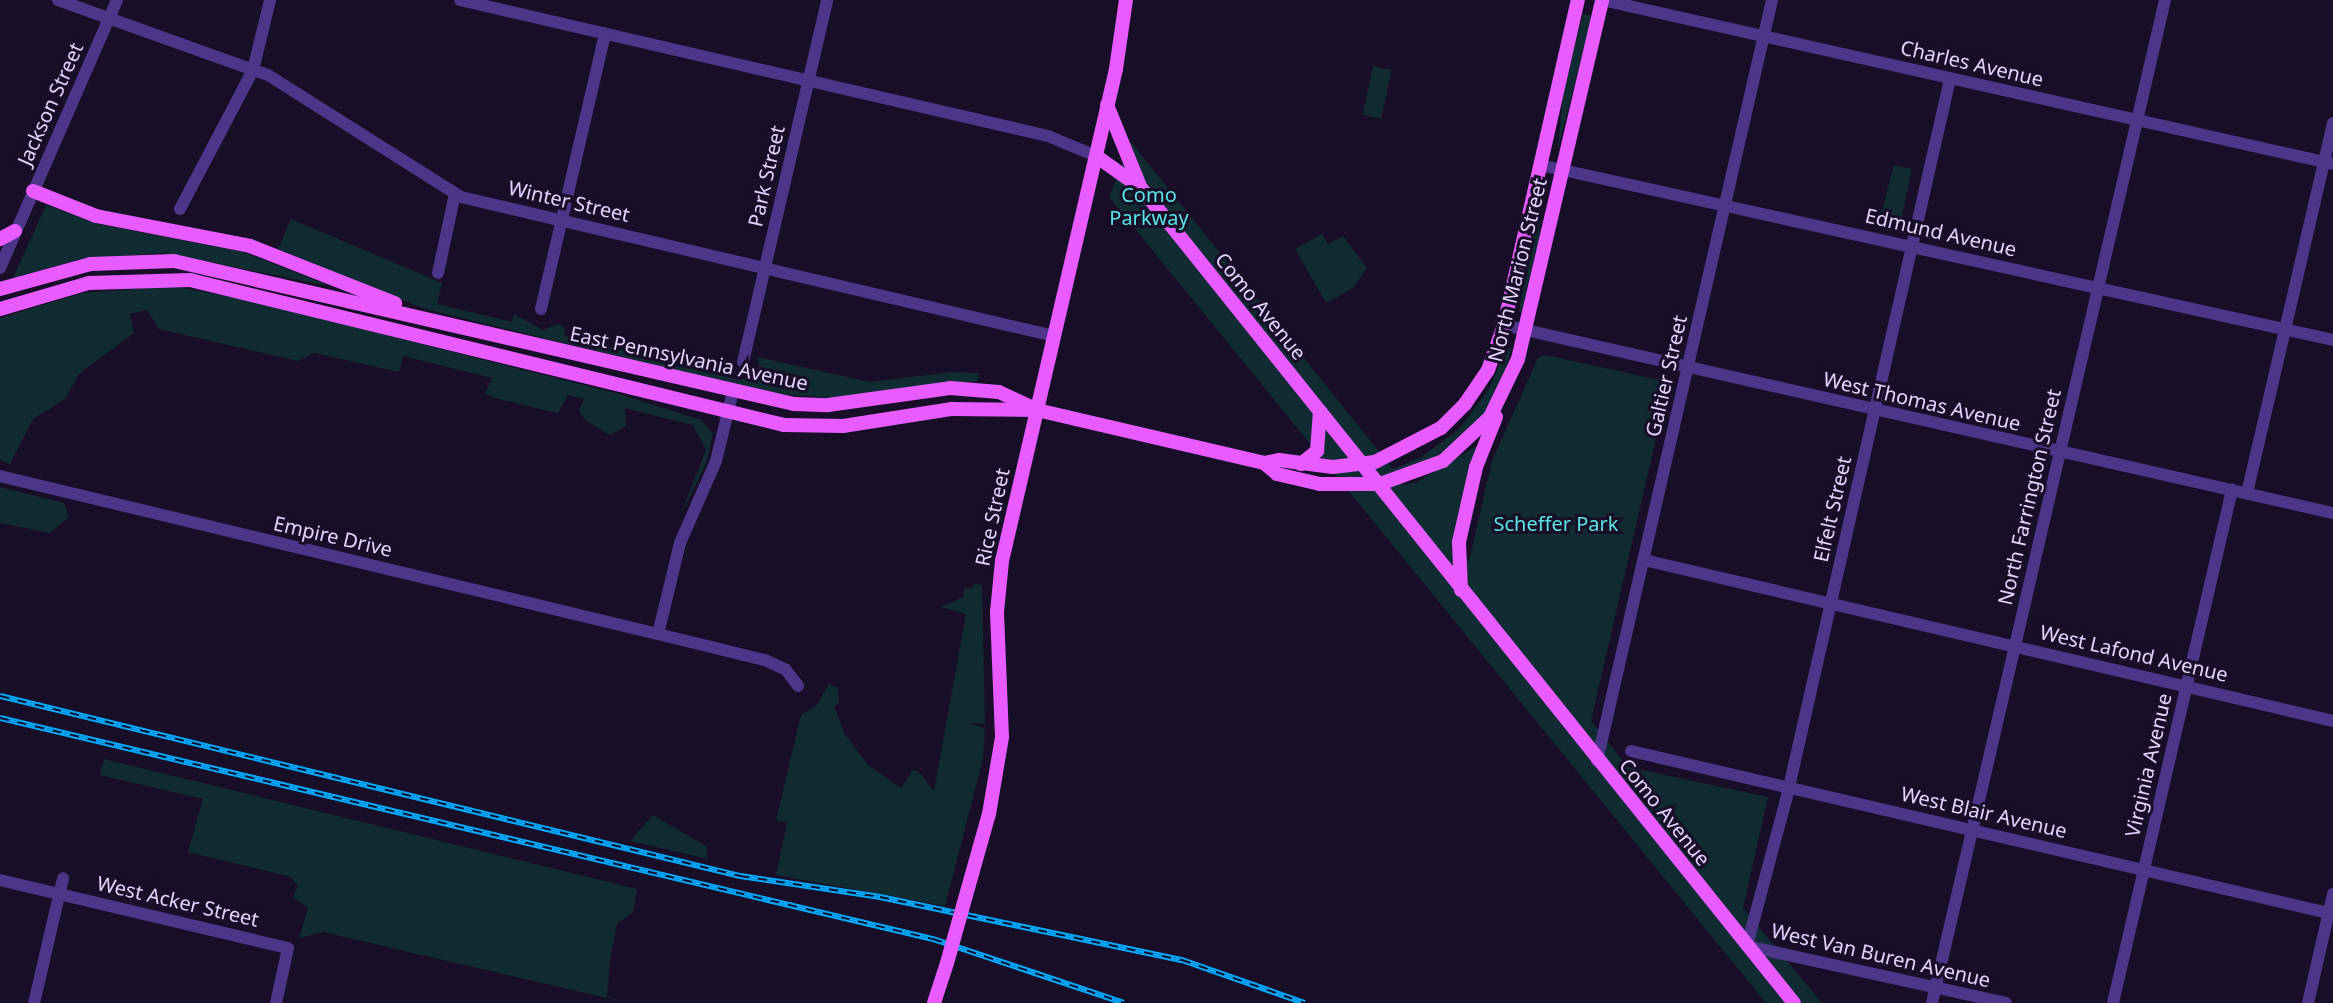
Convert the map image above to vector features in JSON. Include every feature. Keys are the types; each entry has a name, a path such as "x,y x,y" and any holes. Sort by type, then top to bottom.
{"main road":[{"name":"Rice Street","path":"934,1003 989,814 1002,737 998,592 1121,41 1126,0"},
{"name":"Rice Street","path":"1121,41 1136,0"},
{"name":"North Marion Street","path":"1264,463 1363,464 1409,449 1450,420 1484,377 1504,325 1578,0"},
{"name":"North Marion Street","path":"1380,484 1450,456 1502,399 1525,331 1602,0"},
{"path":"1107,105 1141,188"},
{"name":"Como Avenue","path":"1096,156 1141,188 1380,484 1461,595 1794,1003"},
{"path":"33,191 96,216 250,246 440,322"},
{"path":"0,239 15,231"},
{"name":"East Pennsylvania Avenue","path":"0,289 91,264 174,261 733,391 828,405 970,388 999,392 1037,410"},
{"name":"East Pennsylvania Avenue","path":"0,309 89,283 190,280 728,413 821,427 951,409 1037,410"},
{"path":"1461,595 1459,542 1476,467 1502,399"},
{"path":"1037,410 1264,463 1277,474 1320,484 1380,484"},
{"path":"1301,464 1312,459 1318,447 1320,411"}],"street":[{"name":"Winter Street","path":"58,0 253,70 455,194 1054,336"},
{"name":"Jackson Street","path":"2,264 117,0"},
{"path":"180,209 253,70 270,0"},
{"name":"Como Avenue","path":"460,0 1048,136 1096,156"},
{"name":"Park Street","path":"743,362 827,0"},
{"name":"Charles Avenue","path":"1602,0 2329,163"},
{"name":"Galtier Street","path":"1597,761 1772,0"},
{"name":"North Farrington Street","path":"1932,1003 2165,0"},
{"path":"541,309 605,33"},
{"name":"Elfelt Street","path":"1747,946 1789,786 1950,79"},
{"path":"2247,493 2329,163 2333,123"},
{"name":"Edmund Avenue","path":"1540,165 2333,340"},
{"path":"438,273 455,194"},
{"name":"West Thomas Avenue","path":"1504,325 2333,513"},
{"path":"658,634 680,543 716,461 733,391"},
{"name":"Empire Drive","path":"0,476 765,660 786,670 798,686"},
{"name":"Virginia Avenue","path":"2113,1003 2232,490"},
{"name":"West Lafond Avenue","path":"1644,560 2333,721"},
{"name":"West Blair Avenue","path":"1631,751 2328,913"},
{"path":"34,1003 63,878"},
{"name":"West Acker Street","path":"0,880 288,948 276,1003"},
{"path":"2308,1003 2333,894"},
{"name":"West Van Buren Avenue","path":"1747,946 2006,1003"}],"green space":[{"path":"1583,14 1592,16 1558,149 1563,93"},
{"path":"1373,66 1392,70 1381,119 1363,115"},
{"path":"1131,142 1393,469 1420,458 1459,429 1489,389 1506,349 1512,347 1498,393 1479,421 1436,457 1397,473 1405,485 1417,482 1480,444 1454,542 1469,561 1492,461 1538,358 1545,355 1669,382 1591,721 1628,767 1768,797 1743,908 1822,1003 1766,1003 1109,197"},
{"path":"1894,165 1912,169 1900,225 1879,221"},
{"path":"1543,181 1539,238 1521,313 1519,311"},
{"path":"46,205 98,224 243,252 330,286 164,253 80,259 13,278"},
{"path":"291,219 442,283 437,304 512,322 514,314 543,330 559,324 565,328 564,335 739,380 760,374 758,357 870,382 952,372 979,373 978,381 837,398 774,394 425,309 278,249"},
{"path":"1322,234 1328,244 1343,236 1367,268 1353,288 1326,303 1295,249"},
{"path":"173,286 248,300 619,394 701,420 713,433 706,464 680,516 706,450 693,425 625,408 626,426 610,435 585,420 579,410 584,399 568,395 558,413 498,399 485,394 492,378 403,356 399,372 314,353 298,361 159,329 147,310 130,314 134,333 79,374 65,399 33,419 10,464 0,460 0,318 82,293"},
{"path":"0,487 64,503 69,517 50,533 0,523"},
{"path":"974,584 982,585 985,724 967,723 985,728 983,759 945,906 776,875 787,823 776,820 801,715 816,706 829,684 838,688 839,704 834,706 844,733 868,765 901,788 913,770 919,772 934,791 966,614 941,607 964,597 964,587 972,589"},
{"path":"104,759 637,889 633,912 617,924 607,997 628,1003 323,932 299,938 308,908 293,897 298,886 291,877 188,852 203,799 100,775"},
{"path":"653,815 706,846 708,859 630,841"}],"railway":[{"path":"0,696 740,876 880,897 1182,960 1305,1003"},
{"path":"0,718 933,939 1124,1003"}],"park label":[{"name":"Como Parkway","path":"1149,206"},
{"name":"Scheffer Park","path":"1556,523"}]}
